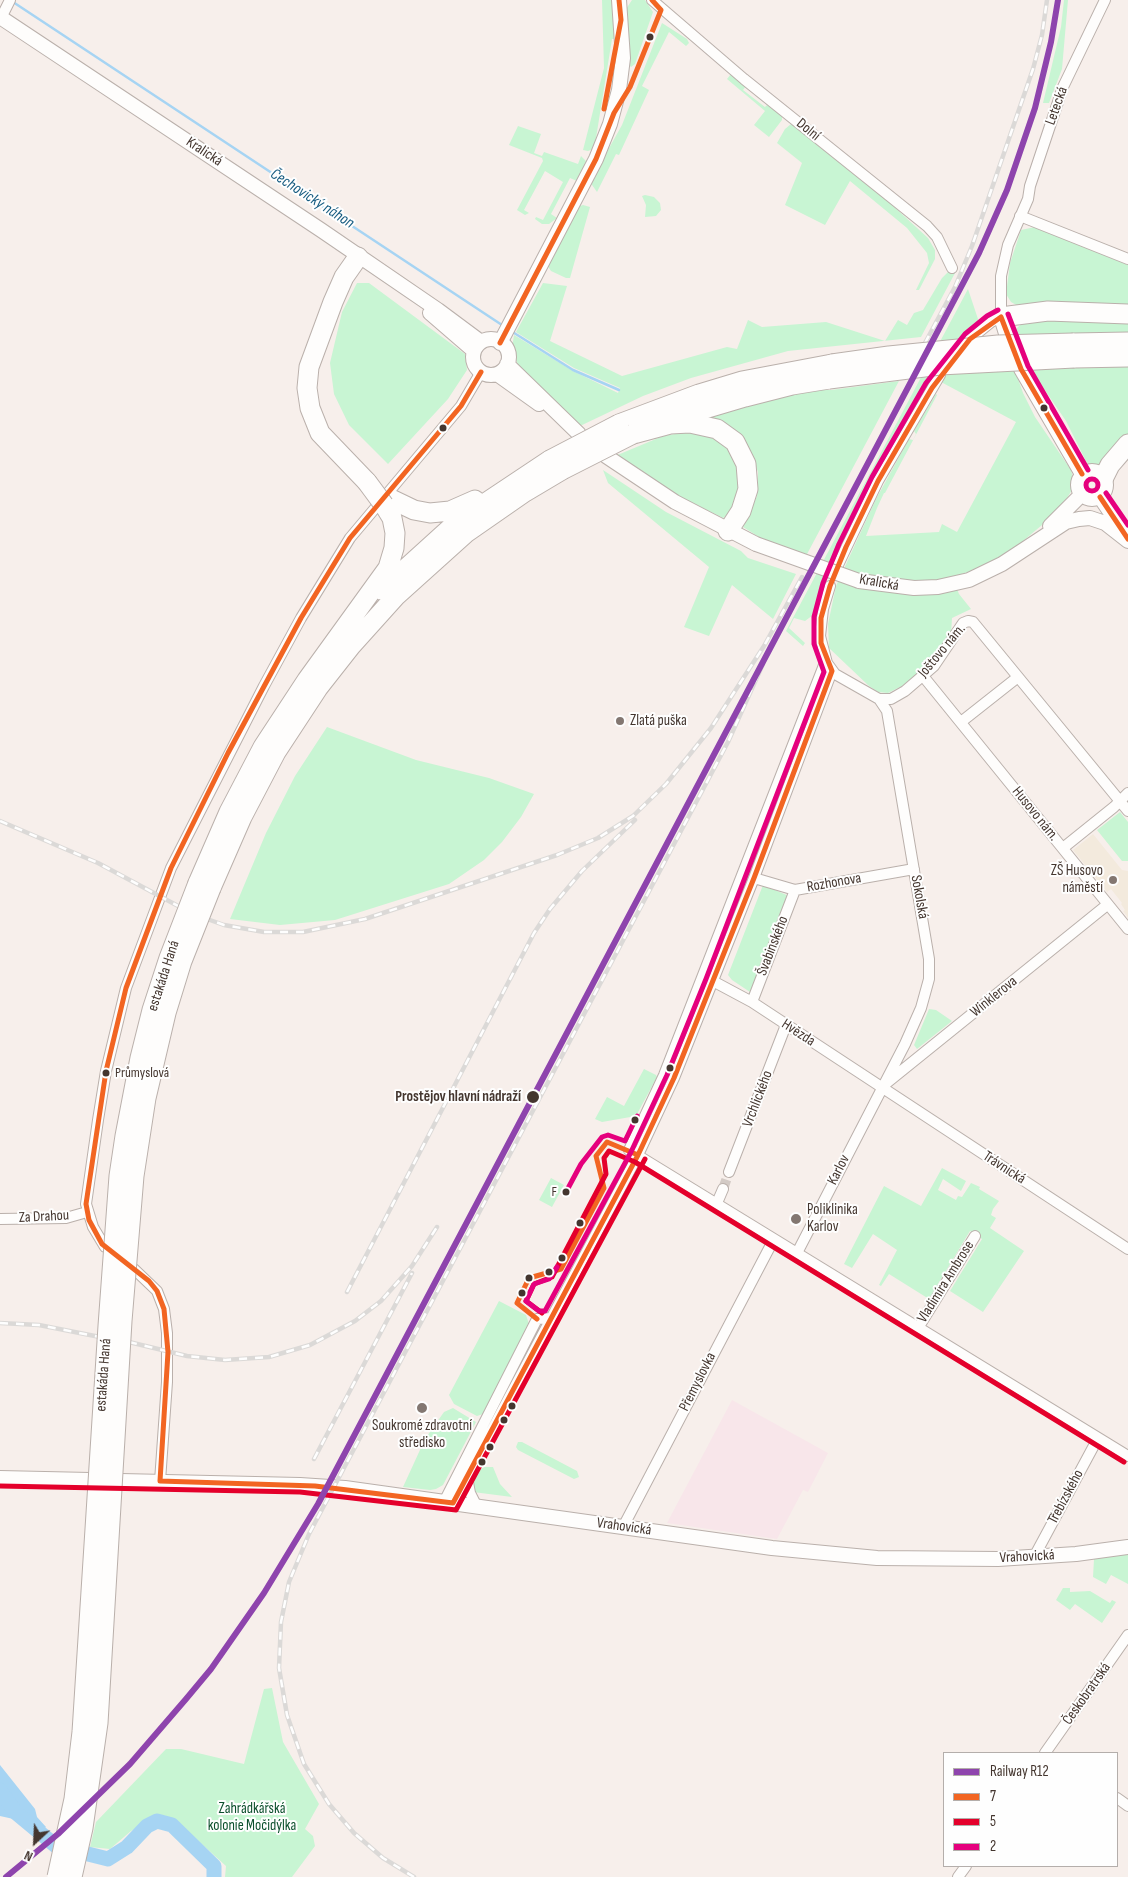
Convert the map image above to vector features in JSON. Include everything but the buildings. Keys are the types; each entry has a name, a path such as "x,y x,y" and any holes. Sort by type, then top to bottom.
{"highway":[{"path":"358,257 344,276 309,367 307,388 310,408 320,433 367,482 387,501 414,510 443,512 464,505 517,480 556,465 699,394 742,381 831,372 889,356 998,345 1128,357"},
{"path":"1001,317 1048,311 1128,314"},
{"path":"1074,351 1128,342"},
{"path":"626,429 690,423 717,429 735,442 746,464 748,489 740,511 728,531"},
{"path":"1104,477 1110,465 1128,444"},
{"path":"205,886 276,752 318,688 351,646 396,596 466,533 525,492 556,465"},
{"path":"341,636 385,587 418,556 457,522 517,480"},
{"path":"205,886 229,812 263,747 302,688 384,575 392,556 395,540 394,526 387,501"},
{"name":"estakáda Haná","path":"57,1877 74,1799 82,1732 108,1326 118,1194 125,1136 140,1058 152,1010 169,958 205,886"},
{"name":"estakáda Haná","path":"72,1877 83,1828 98,1723 123,1311 134,1176 146,1098 166,1013 205,886"}],"main road":[{"path":"501,341 596,159 610,124 623,58 619,0"},
{"name":"Kralická","path":"4,11 358,257 438,310 478,347"},
{"path":"1001,317 1007,336"},
{"path":"492,340 501,341 508,354 502,369 489,375 481,372 474,363 478,347 492,340"},
{"path":"502,369 527,397 559,416 579,434"},
{"path":"1021,369 1082,474"},
{"name":"Kralická","path":"606,456 675,502 756,544 860,581 902,588 950,585 984,574 1037,543 1066,522 1079,519 1090,518 1105,522 1128,540"},
{"path":"1095,471 1104,477 1106,488 1100,497 1090,499 1082,494 1078,484 1082,474 1095,471"},
{"path":"1021,551 1048,528 1082,494"},
{"path":"1100,497 1128,540"},
{"path":"0,1478 90,1480"},
{"name":"Vrahovická","path":"121,1481 315,1486 449,1502 837,1556 938,1560 1034,1557 1128,1547"}],"street":[{"name":"Dolní","path":"652,0 744,79 927,226 937,237 952,268"},
{"name":"Letecká","path":"1001,317 1002,268 1008,245 1028,199 1030,186 1063,87 1105,0"},
{"path":"1020,216 1128,259"},
{"path":"970,339 1001,317"},
{"path":"105,1247 96,1234 87,1212 86,1197 98,1120 115,1032 126,988 171,868 264,686 301,618 350,538 461,406 481,372"},
{"path":"837,566 878,481 940,375"},
{"path":"830,586 820,628 826,660 832,671 879,699"},
{"name":"Joštovo nám.","path":"879,699 893,698 923,676 944,654 963,623 971,621 976,624 1018,677"},
{"path":"634,1152 826,660"},
{"path":"449,1502 467,1477 541,1341 550,1318 634,1152 674,1078 754,878 832,671"},
{"name":"Husovo nám.","path":"923,676 1128,930"},
{"path":"961,722 1018,677 1128,811"},
{"name":"Sokolská","path":"879,699 887,712 930,959 926,995 913,1026 881,1088"},
{"path":"1063,848 1114,808 1119,800 1128,793"},
{"name":"Rozhonova","path":"754,878 795,890 914,869"},
{"name":"Švabinského","path":"752,1002 795,890"},
{"name":"Winklerova","path":"881,1088 1107,905"},
{"path":"702,1011 705,988 703,974"},
{"name":"Hvězda","path":"703,974 713,982 752,1002 881,1088"},
{"name":"Vrchlického","path":"729,1172 786,1025"},
{"path":"664,1075 674,1078"},
{"name":"Trávnická","path":"881,1088 1128,1248"},
{"name":"Karlov","path":"797,1253 881,1088"},
{"path":"634,1152 1128,1456"},
{"path":"717,1203 723,1189"},
{"name":"Za Drahou","path":"0,1219 66,1218 87,1212"},
{"name":"Vladimíra Ambrose","path":"918,1328 975,1236"},
{"name":"Přemyslovka","path":"623,1527 774,1239"},
{"path":"134,1269 157,1291 166,1323 167,1382 160,1481"},
{"path":"449,1502 537,1319 550,1318"},
{"name":"Třebízského","path":"1034,1557 1098,1438"},
{"path":"467,1477 470,1493 477,1507"},
{"name":"Českobratrská","path":"1048,1752 1128,1635"}],"shaded area":[{"name":"ZŠ Husovo náměstí","path":"1093,834 1122,870 1128,871 1128,918 1123,911 1125,910 1122,903 1111,889 1107,892 1073,850"},
{"path":"732,1400 828,1453 808,1492 803,1490 777,1539 667,1523"}],"green space":[{"path":"602,0 612,0 616,30 614,39 612,39 596,138 593,149 588,151 583,150 604,68"},
{"path":"632,0 645,0 653,12 635,64 631,67 629,65 626,9"},
{"path":"1064,0 1068,0 1062,69 1049,103 1043,103 1061,27"},
{"path":"662,23 687,39 689,43 686,46 669,32 642,86 649,90 619,155 616,154 597,192 590,182 622,125"},
{"path":"731,74 746,86 743,90 765,107 767,105 782,115 782,120 769,137 754,125 765,111 727,79"},
{"path":"791,124 891,204 928,238 935,250 935,259 919,290 916,290 929,263 927,253 907,228 850,181 825,225 785,205 802,163 777,143 785,129"},
{"path":"518,126 541,134 534,153 542,156 544,152 578,164 581,156 586,161 577,181 570,178 551,214 557,218 549,224 542,224 535,219 536,217 543,220 563,182 545,171 524,210 529,213 525,215 517,210 543,161 542,158 509,145"},
{"path":"642,196 654,197 660,203 661,210 656,216 645,217 646,205"},
{"path":"583,205 590,207 570,278 566,278 551,271 547,265 577,207"},
{"path":"1035,227 1128,265 1128,436 1102,469 1091,466 1084,460 1066,421 1027,364 1015,335 1016,329 1021,324 1018,306 1011,302 1006,294 1010,263 1021,230"},
{"path":"952,268 955,273 921,337 885,341 898,320 907,325 914,313 923,310 942,278"},
{"path":"357,283 369,283 465,354 467,370 448,399 388,464 349,425 334,394 330,363 342,312"},
{"path":"543,283 567,286 550,341 622,376 727,347 737,349 748,320 762,327 826,322 885,341 788,351 691,378 643,396 580,426 525,376 527,373 518,365 512,348 514,335 573,371 618,393 620,388 574,368 516,332"},
{"path":"968,289 980,325 938,365 928,379 862,495 859,506 832,563 817,612 805,621 794,618 789,628 805,643 803,646 786,631"},
{"path":"1012,362 1023,393 1035,417 1071,470 1075,485 1067,498 1042,525 1010,552 987,566 952,577 959,594 971,609 952,618 951,635 935,659 902,686 888,693 878,692 869,686 829,648 828,624 836,586 876,499 909,439 913,440 916,434 914,431 936,394 937,395 885,493 884,493 866,536 939,532 942,524 957,532 1016,422 941,382 955,364"},
{"path":"899,381 806,556 759,537 743,527 757,496 758,472 751,453 735,431 707,414 806,390 831,390"},
{"path":"687,432 709,433 720,440 736,456 740,479 739,497 732,512 723,518 681,497 615,456 663,436"},
{"path":"603,470 666,512 741,551 748,558 796,574 773,619 732,585 709,636 684,627 709,567 608,483"},
{"path":"327,727 416,760 489,778 534,794 521,817 502,842 484,860 449,884 335,920 280,925 230,919 266,833 295,776"},
{"path":"1120,812 1128,822 1128,861 1122,861 1097,830"},
{"path":"763,885 789,896 750,992 732,980 728,975"},
{"path":"929,1009 936,1010 952,1021 917,1049 914,1045"},
{"path":"644,1069 657,1077 636,1116 602,1122 595,1119 607,1097 624,1106"},
{"path":"942,1168 966,1181 961,1191 943,1179 938,1190 956,1200 958,1196 962,1197 971,1183 980,1187 979,1189 999,1201 991,1215 996,1218 990,1228 1024,1251 983,1312 950,1291 982,1239 970,1231 929,1299 889,1274 881,1286 879,1285 897,1250 873,1234 852,1268 844,1264 884,1186 921,1206"},
{"path":"551,1178 564,1185 552,1207 539,1200"},
{"path":"499,1301 526,1315 530,1327 483,1414 477,1416 454,1404 449,1395"},
{"path":"453,1408 476,1422 443,1485 430,1490 403,1487 425,1439 444,1412"},
{"path":"518,1442 522,1442 577,1471 579,1477 574,1479 518,1450 516,1447"},
{"path":"484,1467 493,1467 500,1484 512,1497 473,1492 472,1477"},
{"path":"1128,1554 1128,1584 1111,1575 1106,1584 1093,1577 1094,1559"},
{"path":"1063,1588 1070,1588 1070,1592 1090,1591 1110,1603 1112,1600 1116,1602 1102,1623 1075,1604 1070,1610 1056,1600"},
{"name":"Zahrádkářská kolonie Močidýlka","path":"272,1688 283,1742 319,1804 305,1829 313,1836 315,1846 292,1877 225,1877 226,1866 174,1819 157,1815 131,1831 110,1849 90,1847 96,1822 166,1749 181,1749 244,1764 264,1689"}],"water":[{"path":"0,1765 35,1809 37,1817 46,1827 34,1837 18,1820 0,1816"}],"waterway":[{"name":"Čechovický náhon","path":"13,2 505,327"},
{"name":"Čechovický náhon","path":"511,331 573,370 619,390"},
{"path":"0,1790 15,1812 56,1846 108,1859 127,1847 147,1826 157,1821 172,1825 214,1866 214,1877"}],"tunnel":[{"path":"723,1189 729,1172"}],"railway":[{"path":"925,343 955,287 972,246 1033,69 1042,35 1047,0"},
{"path":"0,821 98,863 193,914 224,925 264,932 303,932 365,919 557,855 598,838 633,816 666,784 711,728 764,646 802,577"},
{"path":"414,1877 383,1858 354,1833 329,1804 304,1764 287,1715 279,1668 281,1622 289,1582 309,1534 728,742 763,664"},
{"path":"347,1292 534,933 550,909 582,871 635,820"},
{"path":"129,1342 187,1356 225,1360 269,1357 310,1345 355,1321 381,1301 412,1266 437,1227"},
{"path":"314,1459 412,1273"},
{"path":"0,1323 39,1325 100,1337"}],"rail line":[{"name":"R12","path":"6,1877 58,1834 130,1764 186,1699 211,1669 264,1593 318,1504 979,253 1007,190 1035,108 1051,42 1058,0"}],"transit line":[{"name":"7","path":"604,109 621,20 619,0"},
{"name":"7","path":"500,343 596,159 614,113 630,87 661,10 652,0"},
{"name":"2","path":"557,1267 549,1279 534,1284 526,1301 539,1311 545,1311 631,1152 667,1075 706,979 824,672 814,644 814,617 823,583 839,544 872,477 926,383 965,334 987,316 998,310"},
{"name":"2","path":"1008,314 1028,366 1088,470"},
{"name":"7","path":"1001,317 1021,369 1082,474"},
{"name":"7","path":"160,1481 315,1486 453,1503 638,1155 674,1078 754,878 832,671 821,643 821,618 830,586 846,547 878,481 932,388 970,339 1001,317"},
{"name":"7","path":"160,1481 168,1352 164,1309 157,1291 149,1281 102,1244 89,1220 86,1204 106,1071 126,988 171,868 228,753 301,618 350,538 461,406 481,372"},
{"name":"2","path":"1092,479 1098,485 1092,491 1086,485 1092,479"},
{"name":"2","path":"1106,493 1128,525"},
{"name":"7","path":"1100,497 1128,539"},
{"name":"2","path":"566,1192 581,1164 602,1137 608,1135 625,1141 637,1116"},
{"name":"7","path":"537,1319 517,1303 529,1278 561,1269 604,1188 596,1156 607,1142 638,1155"},
{"name":"5","path":"542,1313 526,1301 534,1284 552,1277 606,1174 604,1158 609,1151 635,1162 1124,1462"},
{"name":"5","path":"0,1486 300,1492 456,1510 645,1159"}],"place":[{"name":"Zlatá puška","path":"620,721"},
{"name":"ZŠ Husovo náměstí","path":"1113,880"},
{"name":"Průmyslová","path":"106,1073"},
{"name":"Prostějov hlavní nádraží","path":"533,1097"},
{"name":"F","path":"566,1192"},
{"name":"Poliklinika Karlov","path":"796,1219"},
{"name":"Soukromé zdravotní středisko","path":"422,1408"}]}
